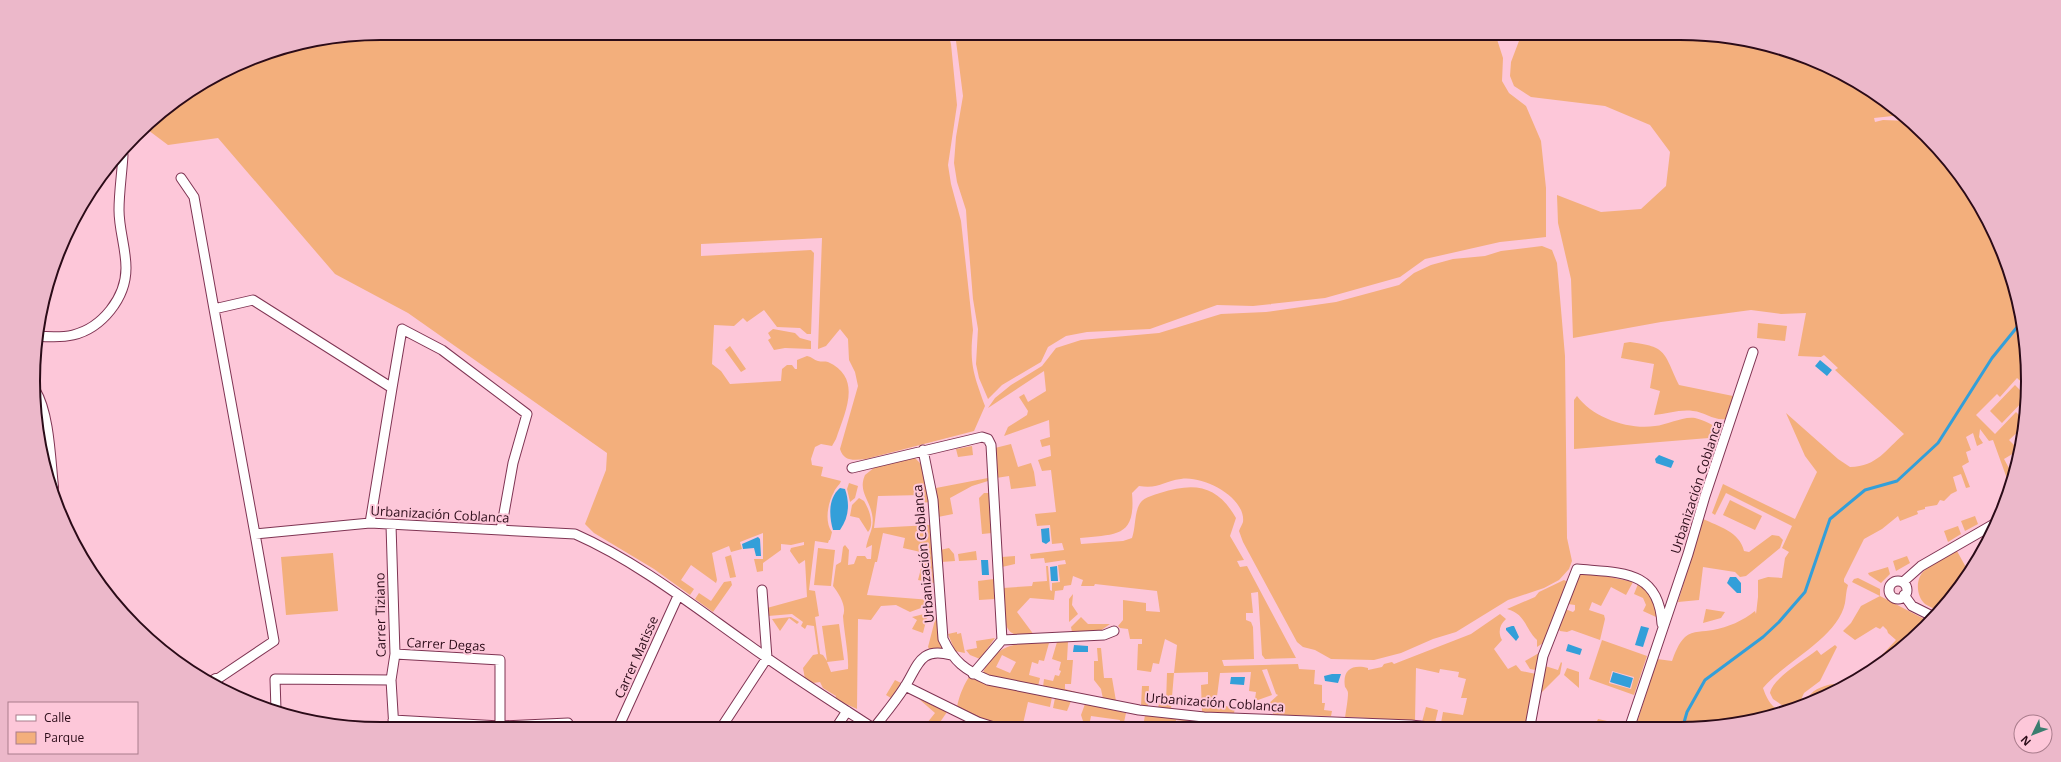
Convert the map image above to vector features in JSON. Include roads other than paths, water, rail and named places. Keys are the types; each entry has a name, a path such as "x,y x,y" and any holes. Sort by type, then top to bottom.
{"street":[{"path":"43,336 61,337 84,331 106,314 122,294 126,268 119,211 123,159"},
{"path":"181,178 194,197 274,641 216,679"},
{"path":"214,309 253,300 392,388"},
{"path":"370,523 402,328 442,350 527,414 513,463 501,530"},
{"name":"Urbanización Coblanca","path":"1631,722 1688,554 1705,496 1753,352"},
{"path":"42,415 48,451"},
{"path":"852,468 982,437 988,439 991,445 1002,640 973,674"},
{"name":"Urbanización Coblanca","path":"923,450 933,500 942,633 951,655"},
{"name":"Urbanización Coblanca","path":"255,534 370,523 575,534 600,545 864,722"},
{"name":"Carrer Tiziano","path":"390,525 395,654 392,680 394,722"},
{"path":"1903,582 1921,566 1988,527"},
{"name":"Urbanización Coblanca","path":"1531,722 1543,656 1577,569 1625,574 1650,586 1658,597 1662,629"},
{"path":"1898,580 1903,582 1906,587 1904,595 1898,599 1892,597 1889,592 1889,587 1892,582 1898,580"},
{"path":"725,722 767,658 762,590"},
{"path":"1904,595 1912,606 1928,614"},
{"name":"Carrer Matisse","path":"621,722 678,596"},
{"path":"1002,640 1104,635 1114,631"},
{"name":"Urbanización Coblanca","path":"878,722 905,686 920,660 931,653 941,652 951,655 973,674 988,680 1139,710 1204,717 1319,722"},
{"name":"Carrer Degas","path":"395,654 500,660 500,722"},
{"path":"276,705 275,679 392,680"},
{"path":"905,686 978,722"},
{"path":"840,722 847,711"}],"water":[{"path":"1820,360 1832,370 1827,376 1815,366"},
{"path":"1659,455 1674,461 1671,468 1656,463 1655,459"},
{"path":"840,488 845,489 848,500 848,510 840,530 833,530 830,513 831,502 836,492"},
{"path":"1049,528 1050,541 1046,544 1042,542 1041,529"},
{"path":"758,537 760,539 761,556 756,556 754,548 743,549 742,544"},
{"path":"981,560 988,560 989,575 982,575"},
{"path":"1057,566 1058,581 1051,581 1050,567"},
{"path":"1730,577 1736,577 1741,583 1741,593 1737,593 1727,583"},
{"path":"1514,626 1519,637 1516,641 1506,630 1506,628"},
{"path":"1641,626 1649,628 1643,647 1635,645"},
{"path":"1568,644 1582,649 1580,655 1566,651"},
{"path":"1074,645 1088,646 1088,652 1073,652"},
{"path":"1613,672 1633,678 1630,688 1610,682"},
{"path":"1341,674 1338,683 1325,681 1324,676"},
{"path":"1231,677 1245,677 1244,685 1230,684"}],"waterway":[{"path":"1684,722 1687,712 1705,680 1763,637 1779,622 1805,592 1830,519 1865,490 1897,481 1938,443 1992,358 2017,328"}]}
